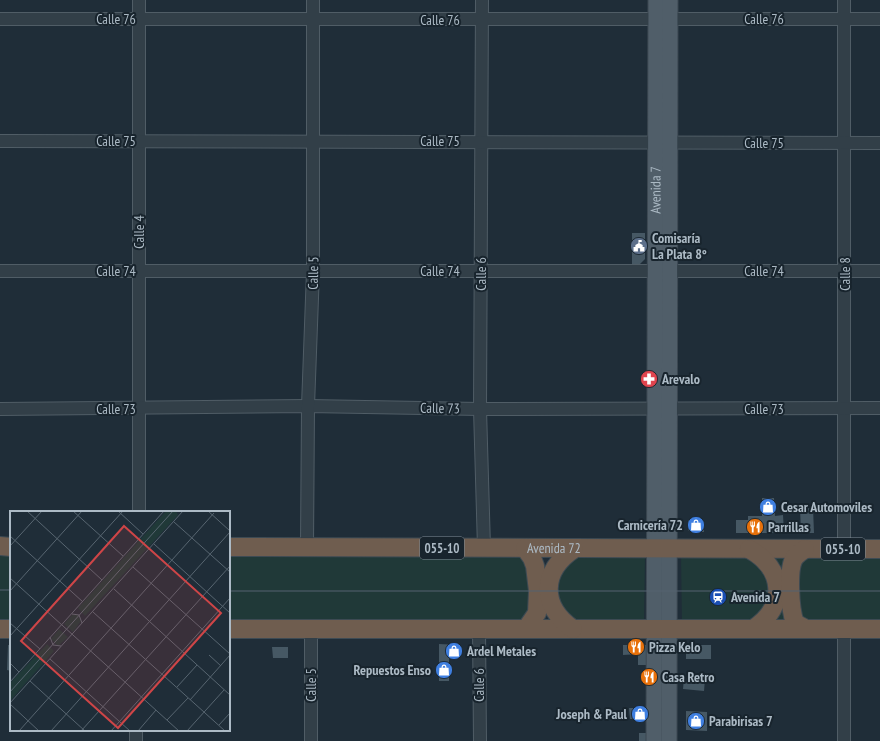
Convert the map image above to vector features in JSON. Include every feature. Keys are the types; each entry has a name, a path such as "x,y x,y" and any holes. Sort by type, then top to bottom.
{"highway":[{"name":"Avenida 72","path":"230,547 880,549"},
{"path":"524,548 532,558 535,566 538,591 537,613 526,629"},
{"path":"573,628 564,622 556,613 551,602 549,591 550,578 555,566 563,556 574,549"},
{"path":"749,549 761,555 770,565 775,577 777,590 775,603 770,615 753,629"},
{"path":"805,549 795,557 791,566 791,613 795,623 806,629"},
{"path":"230,629 880,629"}],"main road":[{"name":"Avenida 7","path":"656,0 663,20"},
{"name":"Avenida 7","path":"669,741 662,629 662,408 663,20 670,0"},
{"name":"Avenida 7","path":"654,741 662,629"}],"street":[{"name":"Calle 4","path":"139,0 139,511"},
{"name":"Calle 5","path":"307,547 308,406 313,271 313,0"},
{"name":"Calle 6","path":"482,0 480,409 484,548"},
{"name":"Calle 8","path":"844,0 844,549"},
{"name":"Calle 76","path":"0,19 880,19"},
{"name":"Calle 75","path":"0,141 880,143"},
{"name":"Calle 74","path":"0,271 880,271"},
{"name":"Calle 73","path":"0,409 139,409 308,406 480,409 880,408"},
{"name":"Calle 5","path":"311,629 311,741"},
{"name":"Calle 6","path":"479,629 480,741"},
{"path":"844,629 844,741"}],"green space":[{"path":"0,554 10,554 10,621 0,621"},
{"path":"230,554 523,555 529,559 533,611 524,621 230,622"},
{"path":"768,555 790,556 790,624 769,624"},
{"path":"579,556 645,556 644,624 576,622 556,606 559,568"},
{"path":"681,556 751,558 767,574 771,600 758,620 682,623"},
{"path":"803,556 880,557 880,625 798,621 798,560"}],"building":[{"name":"Comisaría La Plata 8°","path":"632,233 645,233 645,259 639,265 632,265"},
{"path":"762,498 774,498 775,516 783,515 784,533 736,533 736,520 748,520 748,516 762,516"},
{"path":"800,508 813,508 814,533 801,533"},
{"name":"Carnicería 72","path":"688,520 703,520 704,532 691,532 688,530"},
{"name":"Repuestos Enso","path":"439,644 459,645 459,658 449,658 449,681 439,681"},
{"path":"8,645 10,645 10,671 7,670"},
{"path":"623,645 647,645 650,665 638,665 638,654 623,655"},
{"path":"691,645 711,645 711,659 686,659 686,649"},
{"path":"272,647 288,647 288,658 273,658"},
{"path":"684,678 705,679 704,691 683,689"},
{"name":"Joseph & Paul","path":"629,708 650,708 651,719 630,719"},
{"name":"Parabirisas 7","path":"686,711 707,712 707,731 686,730"},
{"path":"639,733 650,733 650,741 639,741"}],"tram line":[{"path":"0,590 10,590"},
{"path":"230,591 880,591"}],"place":[{"name":"Comisaría La Plata 8°","path":"639,246"},
{"name":"Arevalo","path":"649,379"},
{"name":"Cesar Automoviles","path":"768,507"},
{"name":"Carnicería 72","path":"696,525"},
{"name":"Parrillas","path":"755,527"},
{"name":"Avenida 7","path":"718,597"},
{"name":"Pizza Kelo","path":"636,647"},
{"name":"Ardel Metales","path":"454,651"},
{"name":"Repuestos Enso","path":"444,670"},
{"name":"Casa Retro","path":"649,677"},
{"name":"Joseph & Paul","path":"640,714"},
{"name":"Parabirisas 7","path":"696,721"}]}
